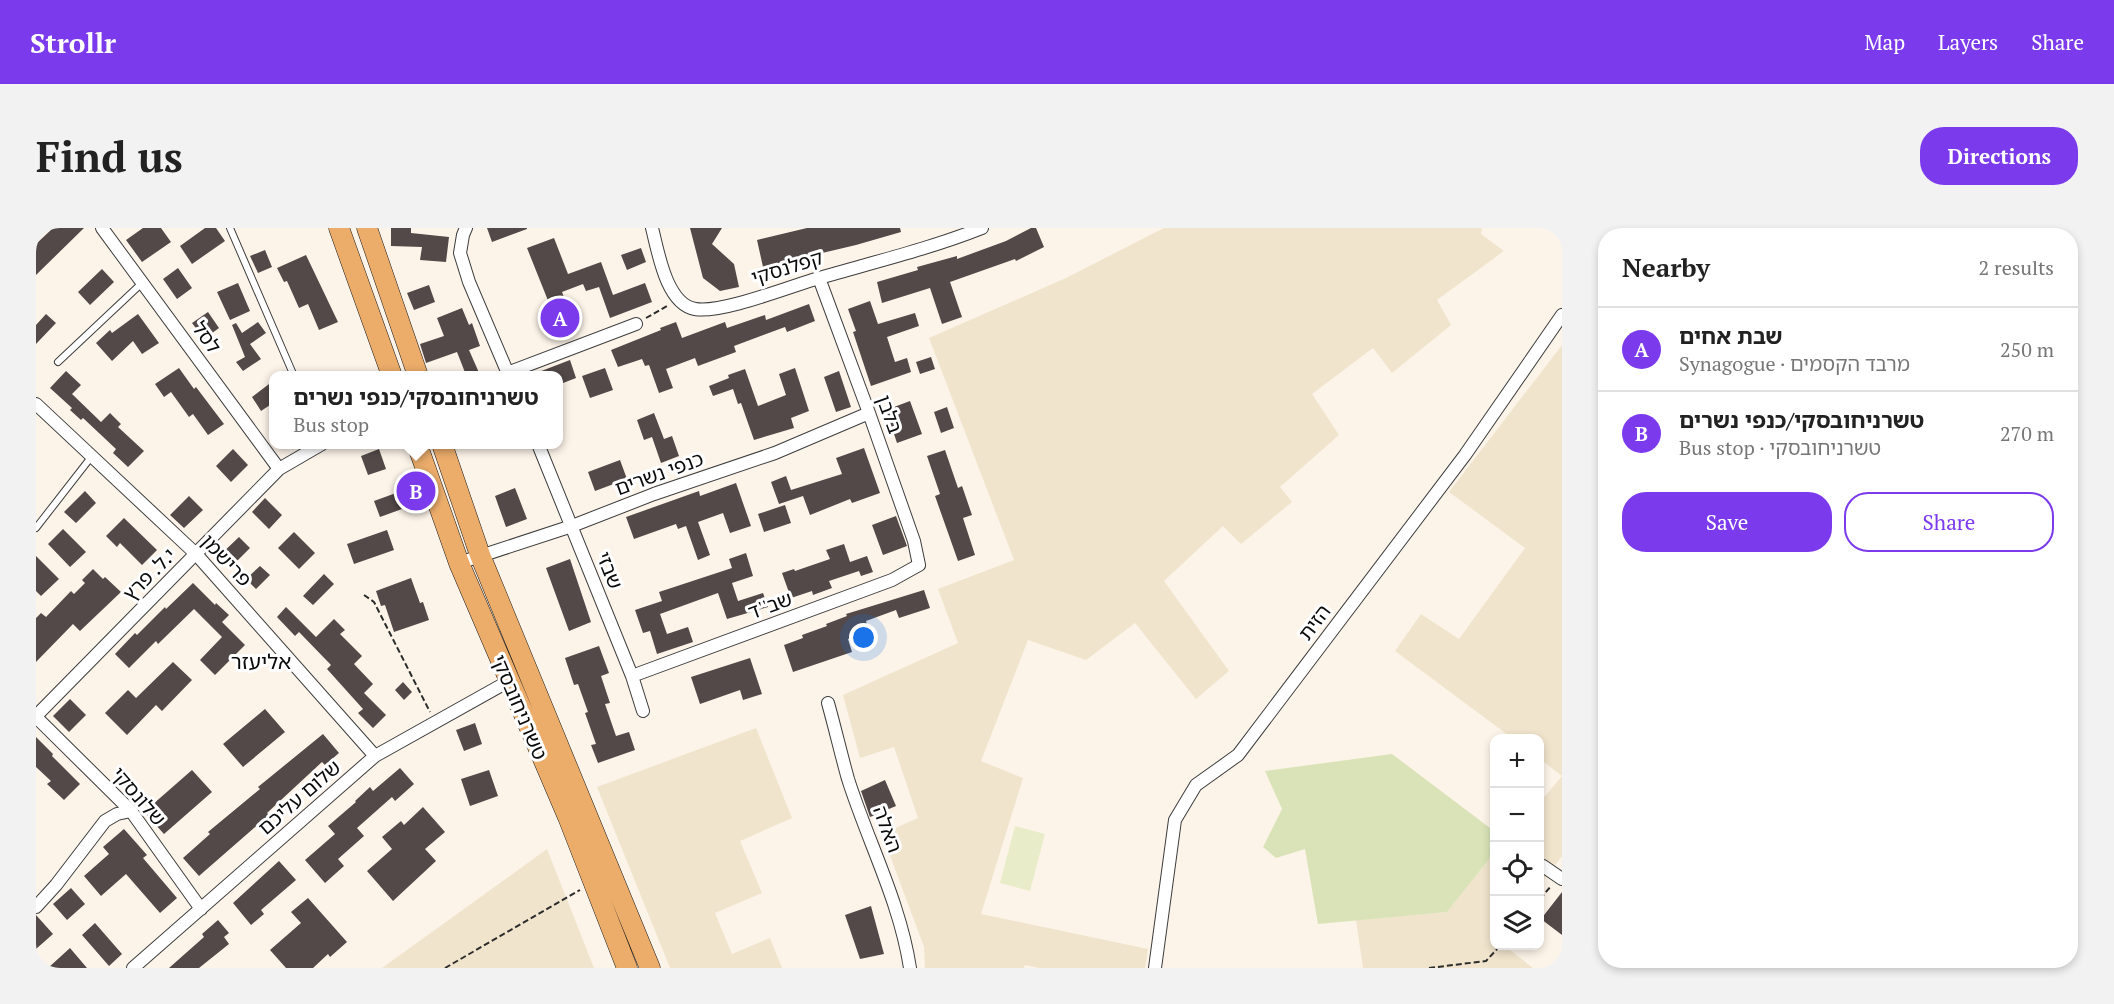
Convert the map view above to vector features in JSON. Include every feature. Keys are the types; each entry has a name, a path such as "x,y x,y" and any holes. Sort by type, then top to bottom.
{"main road":[{"path":"339,228 391,371"},
{"path":"367,228 417,371"},
{"name":"טשרניחובסקי","path":"419,449 459,563 568,817 627,968"},
{"name":"טשרניחובסקי","path":"444,449 480,555 650,968"}],"street":[{"name":"לסל","path":"102,228 279,469"},
{"path":"466,228 460,253 469,282 507,371"},
{"path":"652,228 664,275 678,300"},
{"name":"קפלנסקי","path":"678,300 694,309 729,305 929,247 982,228"},
{"name":"בלבן","path":"819,278 914,541 919,565"},
{"name":"הזית","path":"1155,968 1175,820 1196,785 1238,755 1465,455 1562,315"},
{"path":"516,371 636,324"},
{"name":"פרישמן","path":"36,404 196,554 375,756"},
{"name":"כנפי נשרים","path":"459,563 572,526 654,494 775,453 869,413"},
{"name":"י.ל. פרץ","path":"36,717 279,469 313,449"},
{"name":"שבזי","path":"540,449 632,676 643,711"},
{"name":"שב''ד","path":"632,676 892,580 919,565"},
{"name":"שלום עליכם","path":"133,968 375,756 509,681"},
{"name":"האלה","path":"828,703 849,780 899,920 910,968"},
{"name":"שלונסקי","path":"36,717 131,811 201,909"},
{"path":"36,907 56,885 105,821 117,814 131,811"},
{"path":"1544,867 1560,878"}],"lane":[{"path":"230,228 292,371"},
{"path":"58,362 143,282"},
{"path":"36,528 92,456"}],"path":[{"path":"636,324 678,300"},
{"path":"364,595 374,602 435,722"},
{"path":"1542,896 1560,878"},
{"path":"445,968 581,890"},
{"path":"1429,968 1486,961 1496,950"}],"shaded area":[{"path":"1164,228 1482,228 1481,234 1504,251 1437,300 1451,325 1392,373 1373,348 1312,394 1339,435 1280,487 1292,502 1241,544 1223,526 1164,581 1229,671 1196,699 1135,623 1086,660 1028,640 981,761 1023,778 981,914 1148,949 1145,968 1039,968 1025,965 1024,968 925,968 924,947 882,834 918,818 894,747 860,758 843,695 958,643 938,589 1014,560 929,338 1066,278"},
{"path":"1562,345 1562,776 1544,762 1544,734 1507,734 1395,651 1421,614 1459,639 1525,548 1449,492"},
{"path":"756,728 792,818 740,841 762,893 715,913 732,954 770,938 782,968 670,968 597,787"},
{"path":"1562,776 1562,856 1544,880 1544,842 1544,797"},
{"path":"547,849 594,968 382,968"},
{"path":"1490,858 1490,950 1510,950 1533,968 1363,968 1356,920 1447,912"}],"green space":[{"path":"1392,754 1490,828 1490,858 1447,912 1318,924 1305,849 1276,858 1263,847 1282,809 1265,771"},
{"path":"1015,826 1045,834 1030,891 1000,883"}],"building":[{"path":"53,228 84,228 36,275 36,244"},
{"path":"143,228 161,228 171,242 142,262 126,240"},
{"path":"205,228 216,228 225,241 192,264 180,246"},
{"path":"391,228 411,228 411,233 449,237 446,262 420,260 422,247 391,246"},
{"path":"487,228 527,228 527,229 492,242"},
{"path":"690,228 722,228 712,244 734,264 739,287 720,291 703,278"},
{"path":"807,228 900,228 901,232 763,267 757,240"},
{"path":"1031,228 1036,228 1044,247 1016,261 1015,259 950,282 962,317 942,324 930,288 882,303 877,282 918,270 917,267 957,256 957,259 1006,241"},
{"path":"554,238 568,274 601,262 613,295 645,283 652,302 610,318 599,287 586,291 583,284 562,292 575,327 555,334 546,310 551,308 527,248"},
{"path":"641,248 646,262 627,270 621,255"},
{"path":"265,250 272,267 258,273 250,256"},
{"path":"306,255 338,322 319,330 308,304 299,308 287,281 284,282 277,268"},
{"path":"178,268 192,288 177,299 163,279"},
{"path":"102,269 114,282 90,305 78,292"},
{"path":"238,283 250,311 230,320 217,292"},
{"path":"429,285 435,302 414,310 407,293"},
{"path":"870,301 878,324 915,313 919,326 887,337 895,362 907,358 911,372 871,386 848,309"},
{"path":"809,304 815,321 787,332 785,327 734,346 736,352 698,366 695,358 666,369 673,388 659,393 649,365 645,366 642,359 618,367 611,350 676,322 682,338 725,322 727,328 765,315 766,320"},
{"path":"462,308 469,325 472,323 480,346 469,350 478,371 464,371 457,352 426,363 420,344 444,336 437,318"},
{"path":"208,312 219,328 204,339 192,323"},
{"path":"46,314 56,323 36,344 36,325"},
{"path":"138,314 159,343 142,354 133,341 112,361 96,343 110,330 112,333"},
{"path":"258,322 266,333 250,344 261,359 243,371 236,362 245,357 232,325 236,323 242,333"},
{"path":"931,357 935,369 920,374 916,362"},
{"path":"570,360 576,378 563,383 563,371 541,371"},
{"path":"179,368 224,424 208,435 193,414 189,417 171,392 164,397 155,384"},
{"path":"605,368 613,390 590,398 582,376"},
{"path":"795,368 809,411 791,418 794,428 754,440 741,403 738,404 733,389 713,396 709,386 729,378 728,375 745,369 758,406 786,395 779,374"},
{"path":"66,371 81,385 72,394 101,422 110,413 121,424 118,427 144,451 128,467 113,453 116,449 83,418 81,420 70,410 72,408 50,388"},
{"path":"839,371 851,407 836,412 824,377"},
{"path":"269,384 269,406 261,411 252,397"},
{"path":"910,401 922,434 897,443 886,410"},
{"path":"947,407 954,428 941,433 934,412"},
{"path":"654,413 664,439 672,436 679,456 661,463 652,437 644,440 637,420"},
{"path":"864,448 880,493 852,503 850,499 810,515 803,496 779,504 771,482 786,476 791,490 842,474 836,458"},
{"path":"233,449 248,465 231,482 216,466"},
{"path":"379,449 386,469 368,475 361,456"},
{"path":"945,450 958,488 962,486 972,515 963,518 975,555 958,561 935,496 940,494 927,456"},
{"path":"620,460 627,479 595,491 588,472"},
{"path":"736,483 751,526 730,533 723,513 698,522 710,555 698,560 686,526 678,529 676,524 634,539 626,517 699,491 700,496"},
{"path":"515,488 527,519 506,527 495,496"},
{"path":"85,491 96,503 76,523 64,512"},
{"path":"396,493 402,509 380,517 374,501"},
{"path":"189,496 203,510 184,528 170,515"},
{"path":"265,498 282,515 269,529 252,512"},
{"path":"785,505 791,523 764,532 758,514"},
{"path":"896,516 907,546 883,555 872,525"},
{"path":"124,518 157,550 142,565 120,543 117,547 106,536"},
{"path":"63,529 86,552 70,567 48,544"},
{"path":"387,530 394,550 354,564 347,544"},
{"path":"294,532 315,553 299,569 278,548"},
{"path":"239,537 250,548 230,568 218,557"},
{"path":"844,544 850,562 867,556 873,572 861,576 859,571 829,581 832,588 813,595 812,591 791,598 782,573 830,559 826,550"},
{"path":"746,553 753,576 732,583 738,601 763,593 768,607 727,619 718,593 660,614 667,634 688,627 693,642 657,654 650,631 643,633 635,610 662,601 659,592 732,568 729,559"},
{"path":"36,556 59,579 41,596 36,591"},
{"path":"570,559 591,622 569,631 546,568"},
{"path":"260,566 270,575 256,589 246,579"},
{"path":"93,569 121,592 80,631 73,624 36,662 36,618 41,613 46,617 71,591 74,594 85,583 82,580"},
{"path":"324,574 334,584 313,605 303,596"},
{"path":"411,578 429,620 394,632 385,605 381,606 376,591"},
{"path":"193,583 215,605 216,603 229,615 222,622 245,645 215,675 200,660 222,637 194,609 158,644 156,641 129,668 115,654 135,633 137,635"},
{"path":"924,590 930,608 899,618 896,610 866,621 869,632 848,639 852,652 793,672 784,645 847,616 846,614"},
{"path":"286,607 316,637 334,619 345,630 340,634 362,656 354,664 373,684 364,693 386,715 373,728 358,713 363,709 327,669 331,665 299,632 295,636 277,617"},
{"path":"599,646 609,673 601,676 610,703 605,704 616,736 629,732 635,750 598,763 591,745 596,744 585,713 588,712 578,684 574,685 565,658"},
{"path":"750,658 762,694 743,700 740,690 700,704 691,677"},
{"path":"173,662 192,680 162,711 156,705 127,735 105,713 128,690 136,698"},
{"path":"403,682 412,692 404,700 395,690"},
{"path":"70,699 86,715 69,732 53,716"},
{"path":"265,709 285,732 243,767 223,744"},
{"path":"475,723 482,744 464,751 456,730"},
{"path":"323,734 339,753 325,765 322,762 267,813 269,815 199,876 183,858 210,834 208,832 260,789 258,787"},
{"path":"36,737 80,784 64,800 47,784 51,781 36,767"},
{"path":"400,768 414,784 395,801 392,797 357,828 364,836 338,859 344,866 325,883 305,860 335,834 328,826 370,787 373,791"},
{"path":"192,770 212,792 164,834 144,812"},
{"path":"489,770 498,796 470,806 461,779"},
{"path":"885,780 896,806 870,817 861,791"},
{"path":"423,807 445,832 425,849 436,861 393,901 367,871 392,849 382,837 401,821 404,825"},
{"path":"124,829 147,855 143,858 177,898 160,913 126,874 101,896 84,876 109,854 103,847"},
{"path":"279,861 296,880 261,910 264,914 251,925 233,903"},
{"path":"71,888 85,904 67,920 53,904"},
{"path":"1562,892 1562,935 1544,921 1544,915"},
{"path":"308,898 347,942 330,957 328,954 313,968 286,968 270,950 301,923 291,912"},
{"path":"871,906 884,954 860,959 845,915"},
{"path":"36,915 53,934 36,949"},
{"path":"218,920 229,933 224,937 229,944 199,968 169,968 204,937 202,934"},
{"path":"95,923 122,954 109,966 82,935"},
{"path":"70,948 87,968 48,968"}],"place":[{"name":"שבת אחים","path":"560,318"},
{"name":"טשרניחובסקי/כנפי נשרים","path":"416,491"}],"district":[{"name":"אליעזר","path":"261,661"}]}
